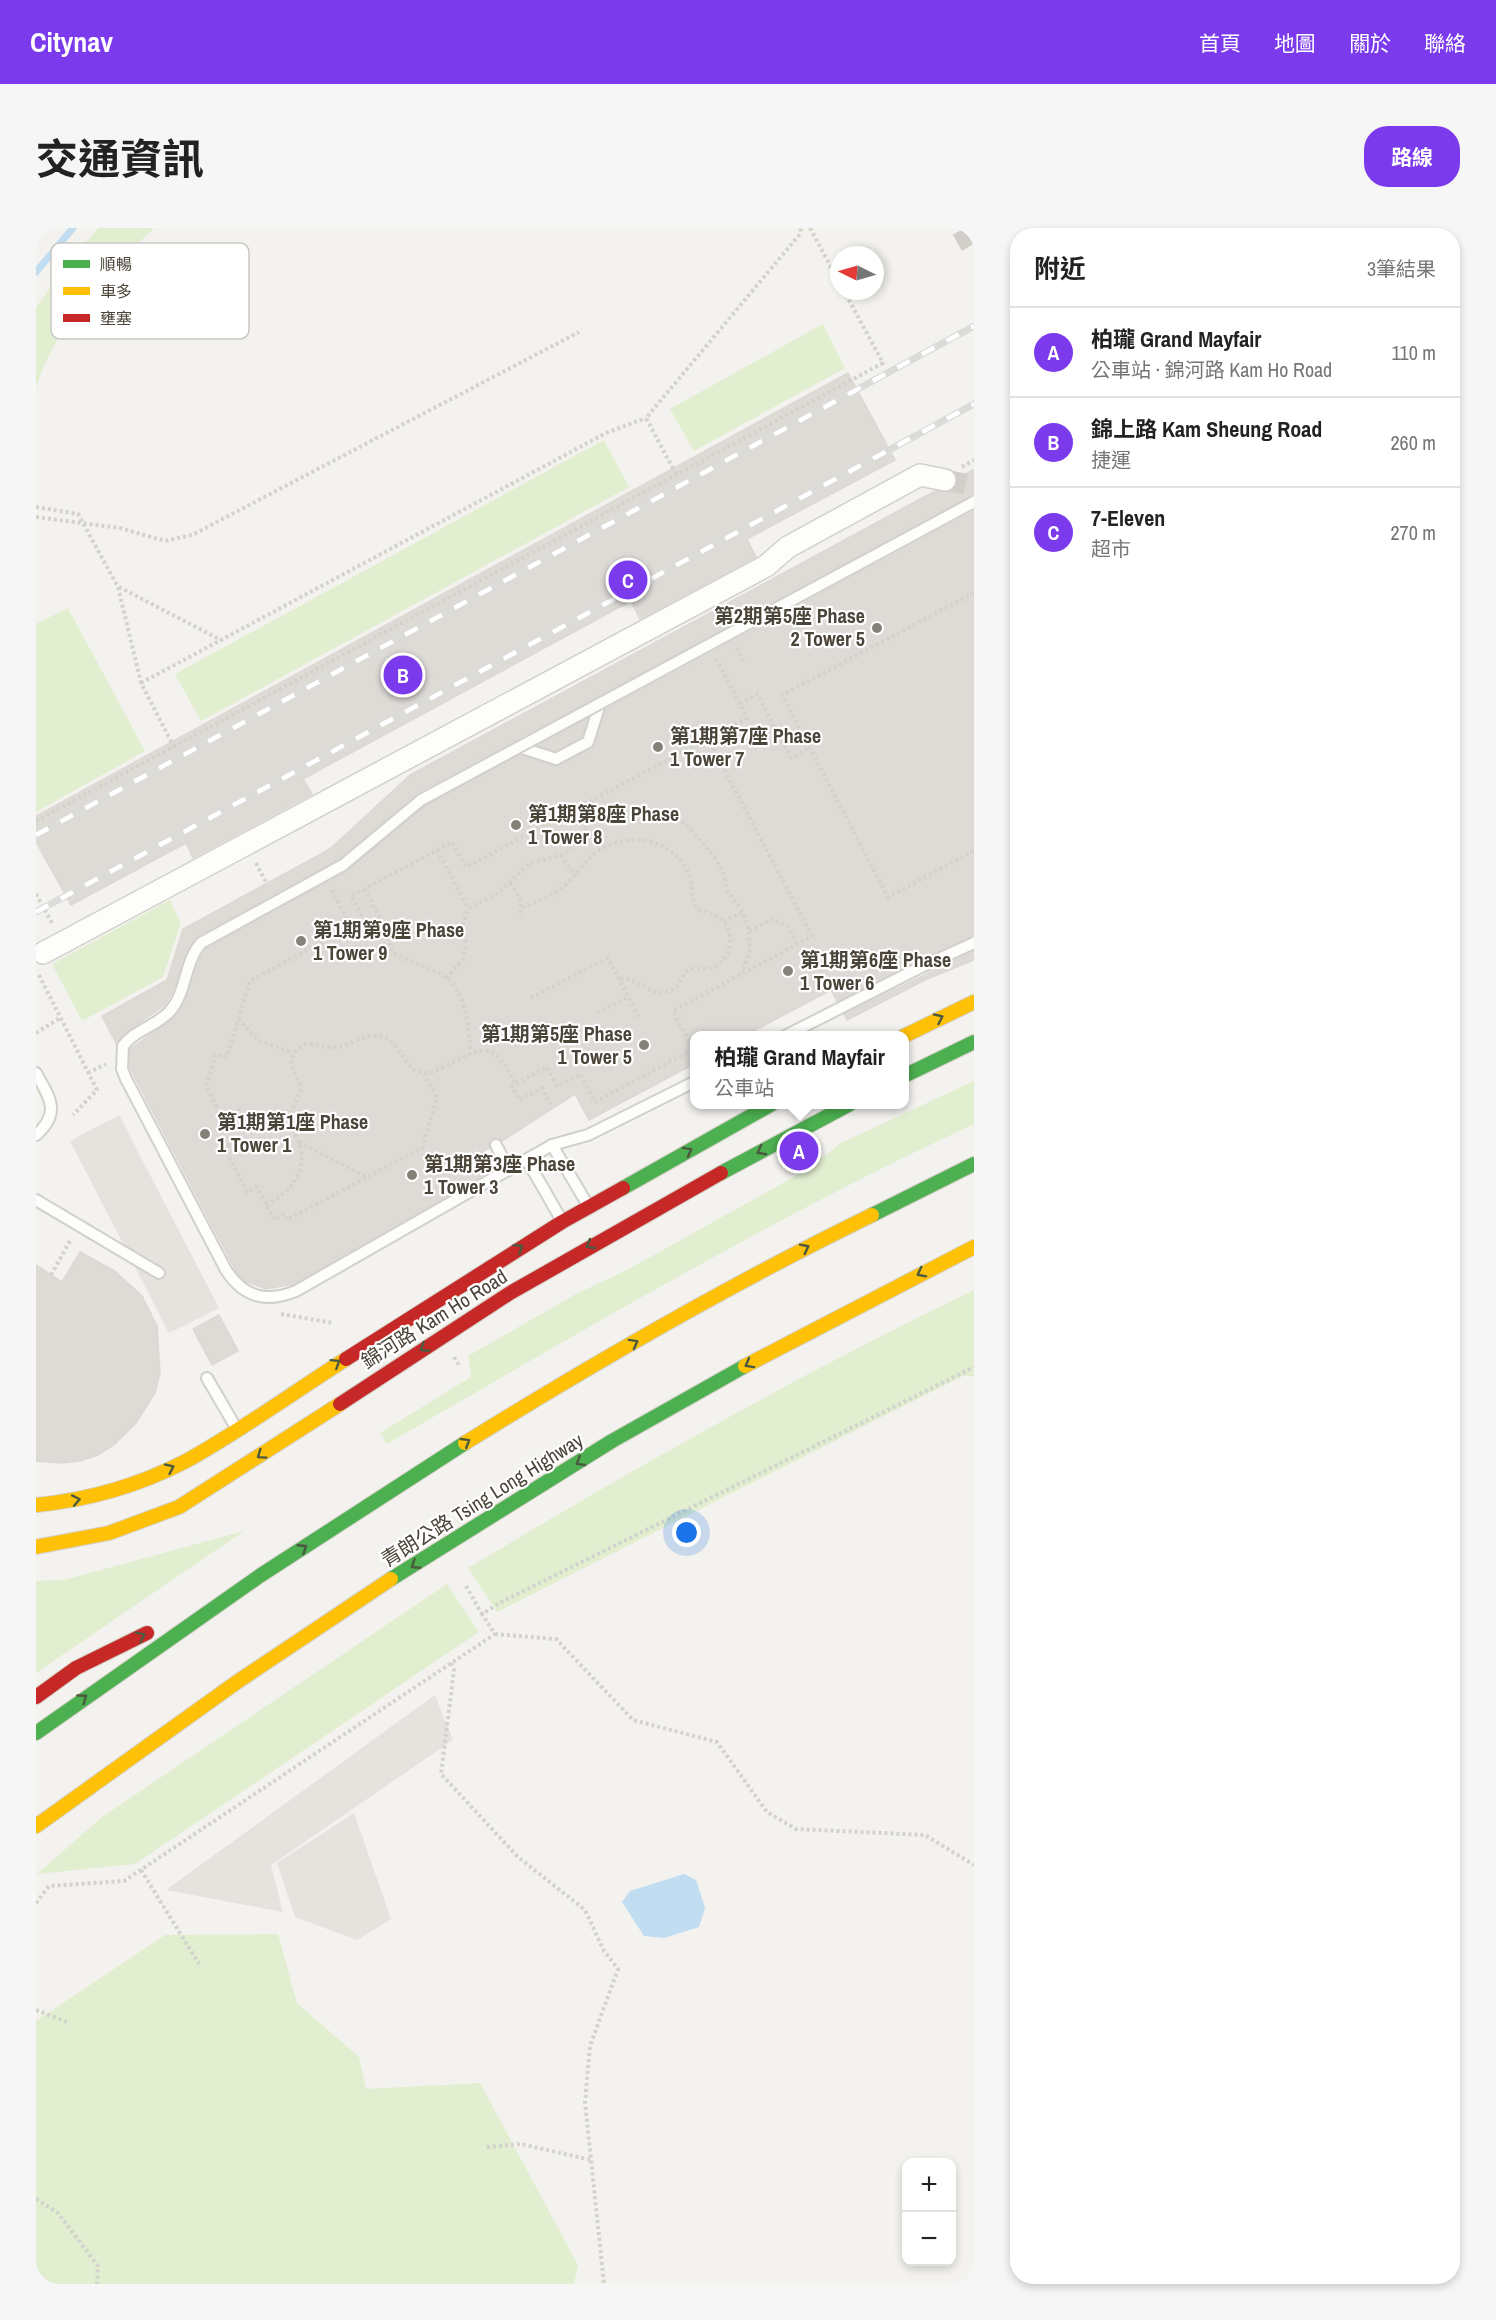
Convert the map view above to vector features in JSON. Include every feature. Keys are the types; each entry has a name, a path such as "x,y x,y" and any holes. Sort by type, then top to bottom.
{"main road":[{"path":"909,1034 974,1002"},
{"path":"909,1074 974,1042"},
{"name":"錦河路 Kam Ho Road","path":"36,1505 89,1497 153,1475 184,1461 562,1222 763,1109"},
{"name":"錦河路 Kam Ho Road","path":"36,1547 99,1536 178,1507 464,1322 570,1257 697,1185 841,1109"},
{"path":"36,1732 254,1580 435,1461 590,1368 769,1267 974,1164"},
{"name":"青朗公路 Tsing Long Highway","path":"36,1826 266,1662 488,1518 623,1435 809,1330 974,1247"},
{"path":"36,1697 76,1668 254,1580"}],"street":[{"path":"38,959 63,942 766,566 797,542 920,475 945,480"}],"lane":[{"path":"690,1084 588,1136 552,1145 296,1291 282,1296 254,1296 234,1282 226,1270 126,1079 121,1057 123,1046 128,1039 170,1012 179,998 188,962 201,943 343,865 421,800 974,502"},
{"path":"519,747 555,759 564,755 588,742 600,705"},
{"path":"793,1031 974,943"},
{"path":"36,1143 49,1120 51,1099 37,1077"},
{"path":"36,1135 49,1120"},
{"path":"496,1145 509,1170"},
{"path":"552,1145 589,1207"},
{"path":"527,1160 562,1222"},
{"path":"36,1200 159,1273"},
{"path":"207,1378 237,1429"}],"path":[{"path":"141,683 606,433 646,418 800,234 801,228"},
{"path":"810,228 830,265"},
{"path":"36,821 883,363 849,300"},
{"path":"36,517 120,528 165,541 192,535 579,332"},
{"path":"646,418 676,474"},
{"path":"36,507 78,514 118,587 141,683 174,748"},
{"path":"118,587 221,640"},
{"path":"974,593 782,695 888,897 974,851"},
{"path":"424,1073 437,1098 422,1148 287,1220 284,1214 274,1220 257,1187 248,1192 224,1148 235,1142 206,1086 216,1054 226,1057 250,981 364,920 351,896 452,842 466,867 747,718 718,662"},
{"path":"740,704 757,694 791,758 810,748"},
{"path":"690,1043 673,1011 812,936 708,739"},
{"path":"446,978 464,958 466,944 463,922 468,909 481,900 498,893 530,863 560,856 575,844 589,823 621,806 667,813 687,825 716,859 724,874 727,890 743,912 749,931 750,950 742,973"},
{"path":"522,907 551,896 576,875 592,855 613,843 639,839 664,846 683,864 690,875 695,906 723,921 730,933 725,958 719,964 703,970 690,969 676,988 662,993 648,990 632,978 619,979"},
{"path":"437,850 468,909"},
{"path":"560,856 576,875"},
{"path":"327,881 351,927"},
{"path":"510,883 516,890 522,907 521,917"},
{"path":"364,889 385,926 390,949 446,978 460,994 467,1021 471,1052"},
{"path":"36,894 63,942"},
{"path":"723,921 743,912"},
{"path":"749,931 772,919 788,926 797,944"},
{"path":"531,998 608,958 639,1018"},
{"path":"38,959 60,1018 97,1090 73,1115"},
{"path":"597,1013 628,996"},
{"path":"36,1033 60,1018"},
{"path":"238,1019 255,1039 294,1053"},
{"path":"266,1205 290,1190 297,1179 302,1155 291,1124 292,1107 301,1088 291,1069 294,1053 306,1044 336,1047 359,1037 377,1035 400,1049 411,1068 424,1073 435,1071 471,1052 487,1049 496,1053 515,1084"},
{"path":"550,1104 542,1088 519,1100 512,1086 547,1067 557,1086 580,1074 595,1102 690,1051"},
{"path":"238,1108 245,1122"},
{"path":"226,1125 242,1116"},
{"path":"299,1142 367,1177"},
{"path":"51,1275 79,1225"},
{"path":"452,1355 460,1367"},
{"path":"482,1614 974,1367"},
{"path":"466,1586 495,1634"},
{"path":"36,1903 49,1886 124,1881 495,1634 556,1639 633,1720 717,1742 767,1812 796,1829 925,1835 974,1865"},
{"path":"451,1663 454,1670 441,1774 518,1857 585,1910 604,1951 618,1969 590,2046 585,2102 604,2284"},
{"path":"141,1870 200,1964"},
{"path":"36,2010 70,2023"},
{"path":"487,2147 521,2144 591,2160"},
{"path":"36,2199 58,2212 98,2266 97,2284"}],"shaded area":[{"path":"119,1115 219,1308 169,1333 70,1141"},
{"path":"435,1695 453,1740 271,1865 283,1912 166,1890"},
{"path":"354,1813 391,1919 357,1940 295,1917 277,1863"}],"green space":[{"path":"99,228 154,228 139,243 85,243"},
{"path":"51,287 51,339 58,339 36,388 36,308"},
{"path":"823,324 845,368 694,451 670,409"},
{"path":"604,440 629,487 201,721 175,674"},
{"path":"68,608 145,751 36,812 36,624"},
{"path":"170,900 181,923 163,977 82,1021 52,964"},
{"path":"974,1081 974,1124 750,1237 604,1318 387,1444 380,1433 471,1377 468,1356 576,1294 629,1269 808,1169 841,1143"},
{"path":"974,1290 974,1376 963,1376 497,1612 468,1568 718,1423"},
{"path":"244,1531 36,1673 36,1581 64,1580"},
{"path":"447,1584 479,1632 135,1864 37,1874 102,1817"},
{"path":"278,1934 297,2003 359,2057 366,2089 480,2083 578,2265 574,2284 36,2284 36,2021 165,1935"}],"water":[{"path":"684,1874 696,1880 705,1908 699,1927 664,1938 644,1936 622,1902 630,1891"}],"building":[{"path":"848,373 895,460 747,539 756,557 640,619 631,601 303,779 312,794 193,858 186,843 71,905 36,842 36,816"},
{"path":"974,469 974,495 417,793 339,859 197,936 185,956 173,991 165,1005 129,1030 116,1043 102,1016 167,980 183,929 330,849 410,775 935,491 950,492 955,488 957,479"},
{"path":"974,511 974,936 837,1001 831,990 754,1031 690,1031 690,1066 589,1120 575,1094 502,1141 492,1139 489,1148 481,1153 491,1171 293,1284 266,1289 245,1281 236,1271 130,1068 130,1049 170,1021 182,1006 198,962 206,949 347,871 425,806 520,755 556,766 592,749 606,709"},
{"path":"587,719 582,737 555,751 538,745"},
{"path":"974,951 974,960 927,979 847,1020 844,1014"},
{"path":"80,1252 115,1271 142,1296 157,1326 160,1373 155,1393 136,1423 115,1444 98,1455 80,1461 61,1463 36,1461 36,1265 62,1282"},
{"path":"219,1315 238,1351 212,1365 193,1329"}],"waterway":[{"path":"60,243 73,228"},
{"path":"36,272 51,254"}],"tunnel":[{"path":"965,228 974,244"},
{"path":"945,480 974,486"}],"railway":[{"path":"36,835 974,326"},
{"path":"36,912 974,404"}],"traffic: fast":[{"path":"909,1074 974,1042"},
{"path":"623,1188 763,1109"},
{"path":"721,1173 841,1109"},
{"path":"872,1215 974,1164"},
{"path":"391,1579 612,1441 745,1366"},
{"path":"36,1733 261,1575 465,1443"}],"traffic: slow":[{"path":"909,1034 974,1002"},
{"path":"465,1443 666,1324 872,1215"},
{"path":"745,1366 974,1247"},
{"path":"36,1505 113,1490 168,1470 226,1437 346,1359"},
{"path":"36,1547 109,1533 179,1507 340,1404"},
{"path":"36,1826 237,1682 391,1579"}],"traffic: jam":[{"path":"340,1404 510,1293 721,1173"},
{"path":"346,1359 562,1222 623,1188"},
{"path":"36,1697 76,1668 147,1633"}],"place":[{"name":"7-Eleven","path":"628,580"},
{"name":"第2期第5座 Phase 2 Tower 5","path":"877,628"},
{"name":"錦上路 Kam Sheung Road","path":"403,675"},
{"name":"第1期第7座 Phase 1 Tower 7","path":"658,747"},
{"name":"第1期第8座 Phase 1 Tower 8","path":"516,825"},
{"name":"第1期第9座 Phase 1 Tower 9","path":"301,941"},
{"name":"第1期第6座 Phase 1 Tower 6","path":"788,971"},
{"name":"第1期第5座 Phase 1 Tower 5","path":"644,1045"},
{"name":"第1期第1座 Phase 1 Tower 1","path":"205,1134"},
{"name":"柏瓏 Grand Mayfair","path":"799,1151"},
{"name":"第1期第3座 Phase 1 Tower 3","path":"412,1175"}]}
